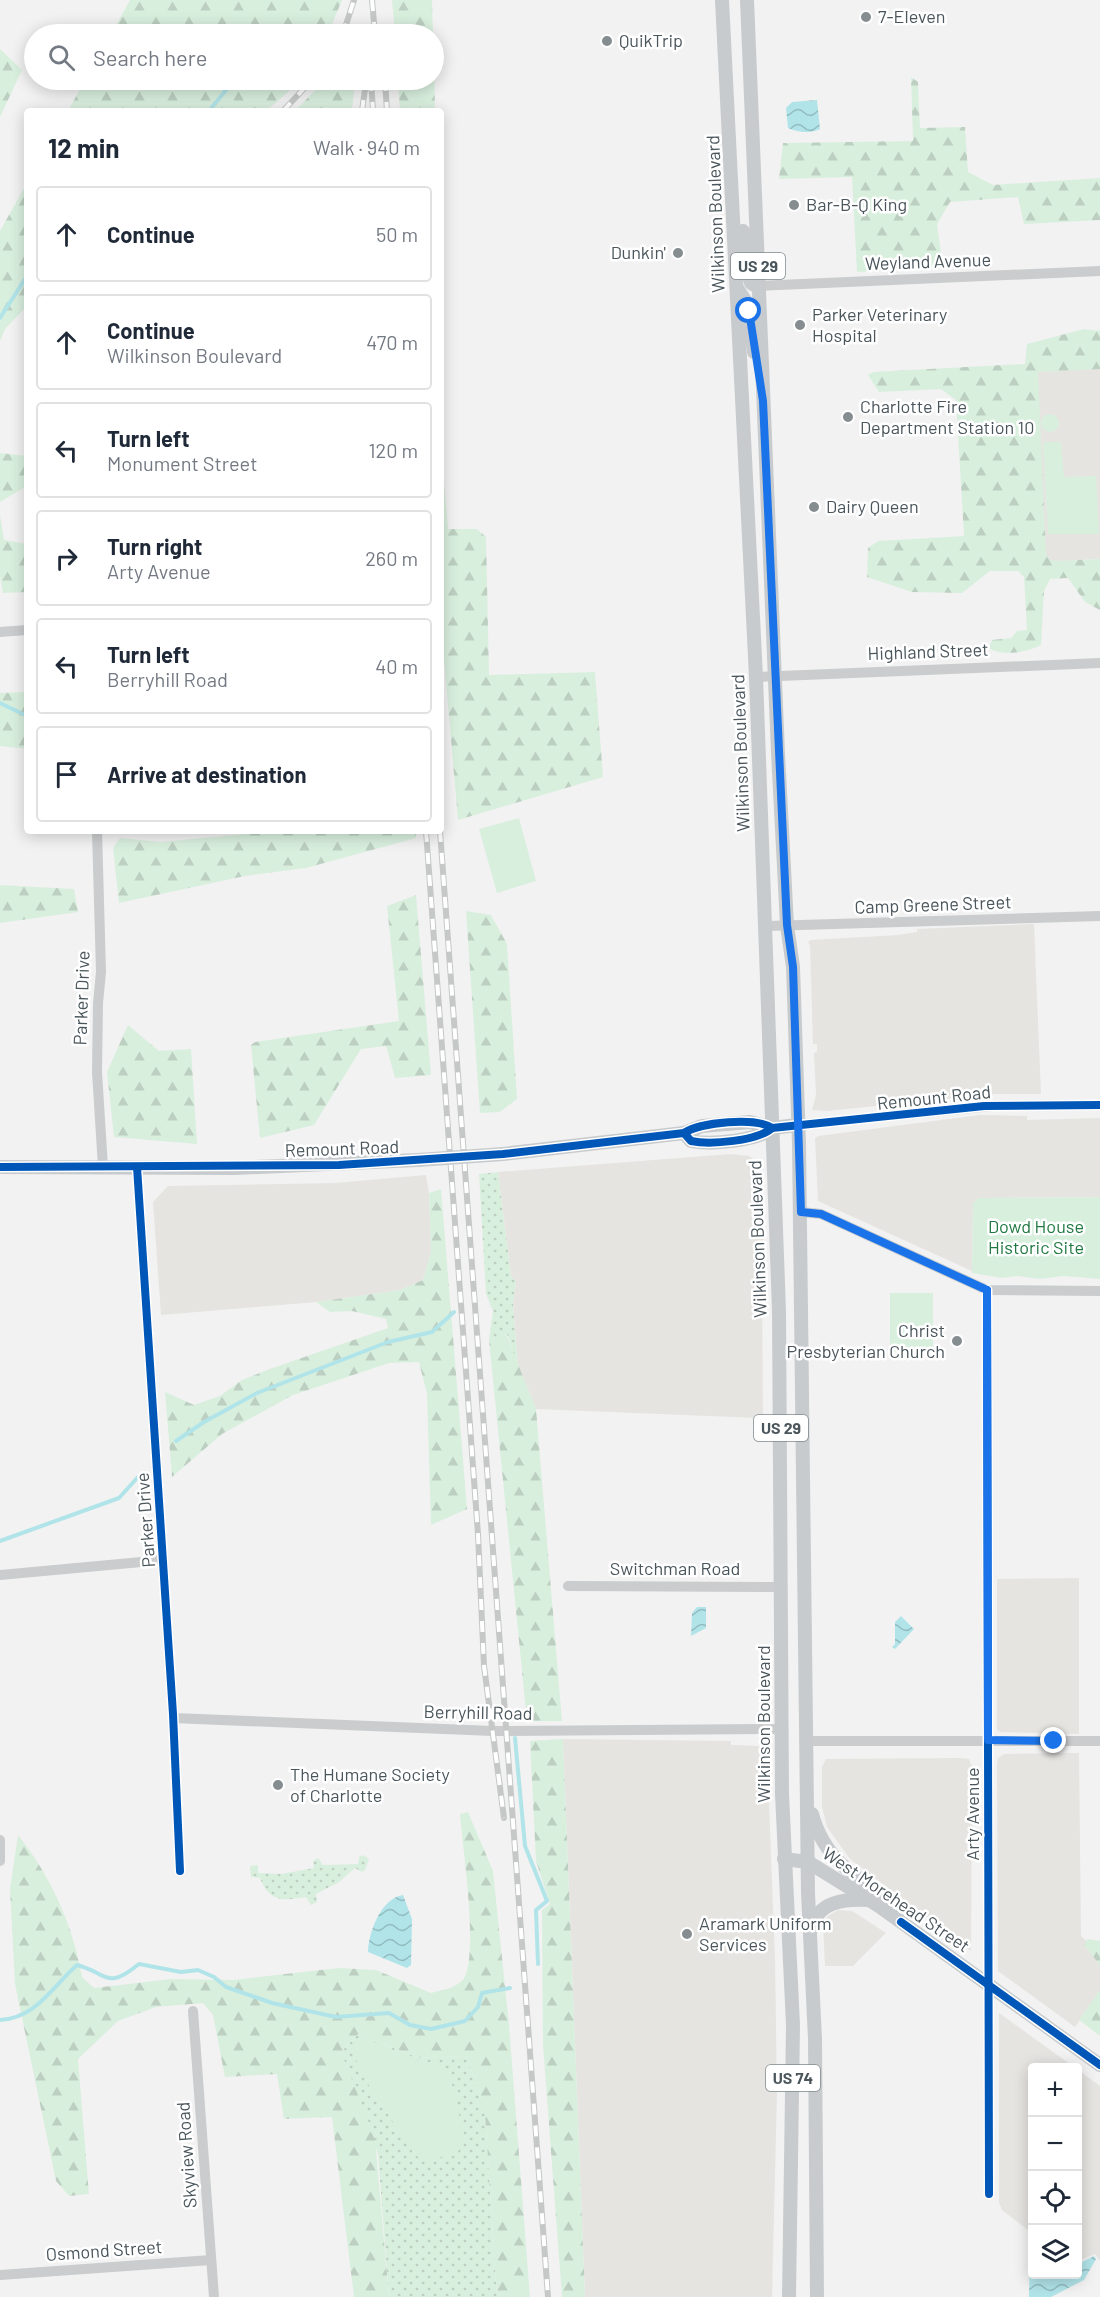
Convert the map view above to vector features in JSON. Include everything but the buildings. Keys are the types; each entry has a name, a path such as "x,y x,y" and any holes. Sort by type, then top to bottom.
{"main road":[{"name":"Wilkinson Boulevard","path":"722,0 732,160 767,926 771,1128 780,1322 784,1860 793,2025 789,2297"},
{"name":"Wilkinson Boulevard","path":"747,0 775,675 787,925 793,967 801,1212 808,1862 815,2039 817,2297"},
{"path":"732,160 749,276 751,283 758,286"},
{"path":"737,288 748,305 763,401"},
{"name":"Remount Road","path":"0,1167 234,1168 418,1160 503,1154 684,1133 702,1126 752,1121 771,1128 797,1125"},
{"path":"808,1789 813,1818 823,1842 843,1866 872,1891 873,1903 842,1900 826,1906 812,1924 810,1947"},
{"name":"West Morehead Street","path":"784,1860 808,1862 873,1903 1100,2065"}],"street":[{"name":"Weyland Avenue","path":"758,286 1100,271"},
{"path":"0,632 24,630"},
{"name":"Highland Street","path":"756,677 1100,663"},
{"name":"Parker Drive","path":"96,834 101,972 97,1072 103,1167"},
{"name":"Camp Greene Street","path":"767,926 1100,916"},
{"name":"Remount Road","path":"797,1125 992,1106 1100,1106"},
{"name":"Parker Drive","path":"137,1167 173,1718 180,1871"},
{"path":"801,1212 821,1214 987,1290 1100,1291"},
{"name":"Arty Avenue","path":"987,1290 989,2194"},
{"path":"0,1575 163,1560"},
{"name":"Switchman Road","path":"568,1586 781,1587"},
{"name":"Berryhill Road","path":"173,1718 493,1731 782,1729"},
{"path":"808,1741 1100,1742"},
{"path":"0,1840 1,1861"},
{"name":"Skyview Road","path":"193,2011 214,2297"},
{"name":"Osmond Street","path":"0,2275 211,2259"}],"shaded area":[{"path":"1100,360 1100,559 1042,562 1032,364"},
{"path":"1034,924 1041,1094 993,1094 827,1111 812,1110 816,1095 814,1053 817,1052 817,1044 813,1044 810,946 808,942 898,935 917,932 917,929"},
{"path":"980,1115 1027,1116 1027,1120 1100,1118 1100,1197 978,1198 973,1205 972,1271 818,1201 815,1138 818,1136"},
{"path":"731,1154 749,1156 756,1161 761,1172 765,1284 762,1289 763,1415 758,1418 536,1409 518,1367 513,1304 516,1282 511,1276 498,1172"},
{"path":"426,1175 429,1193 431,1252 423,1280 400,1290 316,1302 161,1315 153,1202 168,1186 335,1183"},
{"path":"1079,1578 1079,1734 1000,1732 997,1730 997,1579"},
{"path":"563,1739 731,1741 731,1745 758,1746 767,1752 775,1958 777,2093 772,2297 585,2297"},
{"path":"1079,1753 1081,1936 1100,1953 1100,1991 1075,2027 998,1971 997,1764 998,1758 1004,1754"},
{"path":"826,1759 969,1759 972,1767 971,1951 850,1859 827,1827 822,1807 822,1767"},
{"path":"838,1910 852,1911 886,1933 853,1966 825,1966 823,1923 828,1916"},
{"path":"999,2013 1068,2063 1028,2063 1028,2230 1002,2210 999,2203"},
{"path":"1082,2073 1100,2086 1100,2261 1095,2254 1082,2259"}],"green space":[{"path":"130,0 342,0 332,24 117,24"},
{"path":"392,0 432,0 433,24 394,24"},
{"path":"0,49 22,70 0,117"},
{"path":"911,77 918,82 920,128 965,127 968,172 993,185 1100,178 1100,220 1024,224 1018,197 950,202 937,224 943,267 857,272 852,177 779,179 783,143 913,141"},
{"path":"80,90 290,90 269,108 70,108"},
{"path":"315,90 354,90 352,108 298,108"},
{"path":"399,90 435,90 435,108 400,108"},
{"path":"24,188 24,309 5,329 0,341 0,231"},
{"path":"1084,329 1100,331 1100,369 1038,372 1046,554 1050,560 1056,561 1100,559 1100,610 1085,602 1068,578 1050,579 1044,591 1041,645 1015,652 994,651 989,648 992,640 1011,638 1017,631 1027,630 1024,577 1018,571 990,571 962,593 912,592 867,577 868,548 878,541 964,536 956,400 941,389 879,392 868,375 873,372 1025,364 1027,344"},
{"path":"1050,414 1056,417 1059,423 1056,429 1050,432 1044,429 1041,423 1044,417"},
{"path":"1043,442 1061,442 1064,477 1096,476 1099,534 1048,534"},
{"path":"0,453 24,456 24,488 0,502"},
{"path":"444,480 448,529 477,529 486,537 489,675 595,672 603,777 458,820 444,659"},
{"path":"0,515 4,540 24,543 24,592 3,593 0,576"},
{"path":"24,692 24,749 0,746 0,693"},
{"path":"519,818 536,881 497,893 479,829"},
{"path":"245,834 416,834 416,838 306,868 245,876 119,903 113,848 120,838 161,842"},
{"path":"0,885 74,889 78,912 0,923"},
{"path":"416,895 431,1075 395,1078 386,1046 361,1049 314,1125 260,1138 251,1045 255,1042 399,1021 387,906"},
{"path":"466,911 491,915 507,944 517,1099 500,1112 480,1113"},
{"path":"128,1025 159,1051 191,1049 197,1144 114,1137 107,1072"},
{"path":"498,1172 511,1276 516,1282 513,1304 518,1367 507,1334 489,1340 493,1311 486,1294 479,1174"},
{"path":"441,1189 467,1509 431,1525 427,1394 419,1362 389,1363 293,1395 222,1434 172,1477 165,1392 194,1405 220,1396 242,1380 267,1370 388,1328 386,1319 352,1311 330,1312 316,1302 400,1290 423,1280 431,1252 429,1193"},
{"name":"Dowd House Historic Site","path":"1100,1197 1100,1279 1063,1276 1040,1279 1018,1276 1002,1278 972,1273 973,1204 978,1198"},
{"path":"890,1293 933,1293 933,1352 890,1352"},
{"path":"506,1334 536,1409 562,1721 527,1721 489,1340"},
{"path":"563,1739 585,2297 562,2297 543,2045 542,1910 550,1904 536,1861 530,1741"},
{"path":"468,1812 493,1871 509,2025 530,2297 497,2297 485,2113 467,2056 419,2058 358,2034 341,2052 375,2138 389,2297 354,2297 332,2117 284,2119 277,2074 225,2077 213,2015 203,2003 156,2007 118,2021 78,2059 89,2194 69,2196 56,2181 15,1984 10,1889 18,1835 41,1868 59,1902 73,1939 82,1977 94,1988 171,1979 233,1980 339,1968 376,1970 431,1993 456,1985 464,1979 466,1974 469,1959 470,1919 460,1814"},
{"path":"363,1855 369,1859 365,1870 362,1872 355,1868 339,1882 316,1894 317,1902 311,1905 306,1897 284,1899 272,1896 260,1878 251,1877 250,1866 258,1865 258,1873 281,1874 314,1868 313,1861 318,1858 323,1865 358,1864 359,1857"},
{"path":"1088,1939 1100,1941 1100,1965 1084,1945"},
{"path":"1100,1990 1100,2036 1079,2020"},
{"path":"358,2034 419,2058 467,2056 485,2112 497,2297 389,2297 378,2154 341,2052"},
{"path":"365,2038 422,2062 435,2062 450,2076 465,2141 455,2156 421,2159 414,2154 366,2081 352,2051"}],"water":[{"path":"817,100 820,129 804,132 788,128 786,108 792,102"},
{"path":"697,1607 706,1607 706,1628 691,1636 692,1613"},
{"path":"901,1616 914,1629 895,1649 892,1647 895,1644 895,1622"},
{"path":"403,1895 412,1919 411,1965 407,1968 368,1952 373,1926 382,1909 395,1898"},
{"path":"1094,2256 1096,2259 1084,2280 1051,2297 1029,2297 1029,2279 1082,2279 1082,2262"}],"waterway":[{"path":"211,108 226,90"},
{"path":"0,318 24,281"},
{"path":"0,703 24,715"},
{"path":"176,1441 204,1422 257,1393 388,1342 432,1332 454,1312"},
{"path":"0,1541 119,1498 138,1477"},
{"path":"515,1738 525,1846 547,1901 536,1910 538,1964"},
{"path":"0,2020 13,2018 34,2008 77,1965 107,1978 120,1977 139,1964 181,1972 198,1970 214,1977 226,1987 272,2003 336,2017 389,2013 410,2025 431,2029 465,2021 478,2007 482,1993 510,1988"}],"railway":[{"path":"346,24 354,0"},
{"path":"372,0 374,24"},
{"path":"286,108 303,90"},
{"path":"362,108 365,90"},
{"path":"372,90 373,108"},
{"path":"386,90 387,108"},
{"path":"426,834 478,1534 484,1666 504,1818"},
{"path":"440,834 548,2297"}],"cycle path":[{"path":"0,1167 339,1165 503,1154 684,1133 702,1126 728,1122 754,1123 772,1128 984,1106 1100,1105"},
{"path":"684,1133 691,1141 721,1142 756,1136 772,1128"},
{"path":"137,1167 173,1714 180,1871"},
{"path":"987,1290 989,2194"},
{"path":"901,1922 1100,2065"}],"place":[{"name":"7-Eleven","path":"866,17"},
{"name":"QuikTrip","path":"607,41"},
{"name":"Bar-B-Q King","path":"794,205"},
{"name":"Dunkin'","path":"678,253"},
{"name":"Parker Veterinary Hospital","path":"800,325"},
{"name":"Charlotte Fire Department Station 10","path":"848,417"},
{"name":"Dairy Queen","path":"814,507"},
{"name":"Christ Presbyterian Church","path":"957,1341"},
{"name":"The Humane Society of Charlotte","path":"278,1785"},
{"name":"Aramark Uniform Services","path":"687,1934"}],"route":[{"path":"749,311 763,401 787,925 793,967 801,1212 821,1214 894,1250 987,1290 988,1740 1054,1741"}]}
